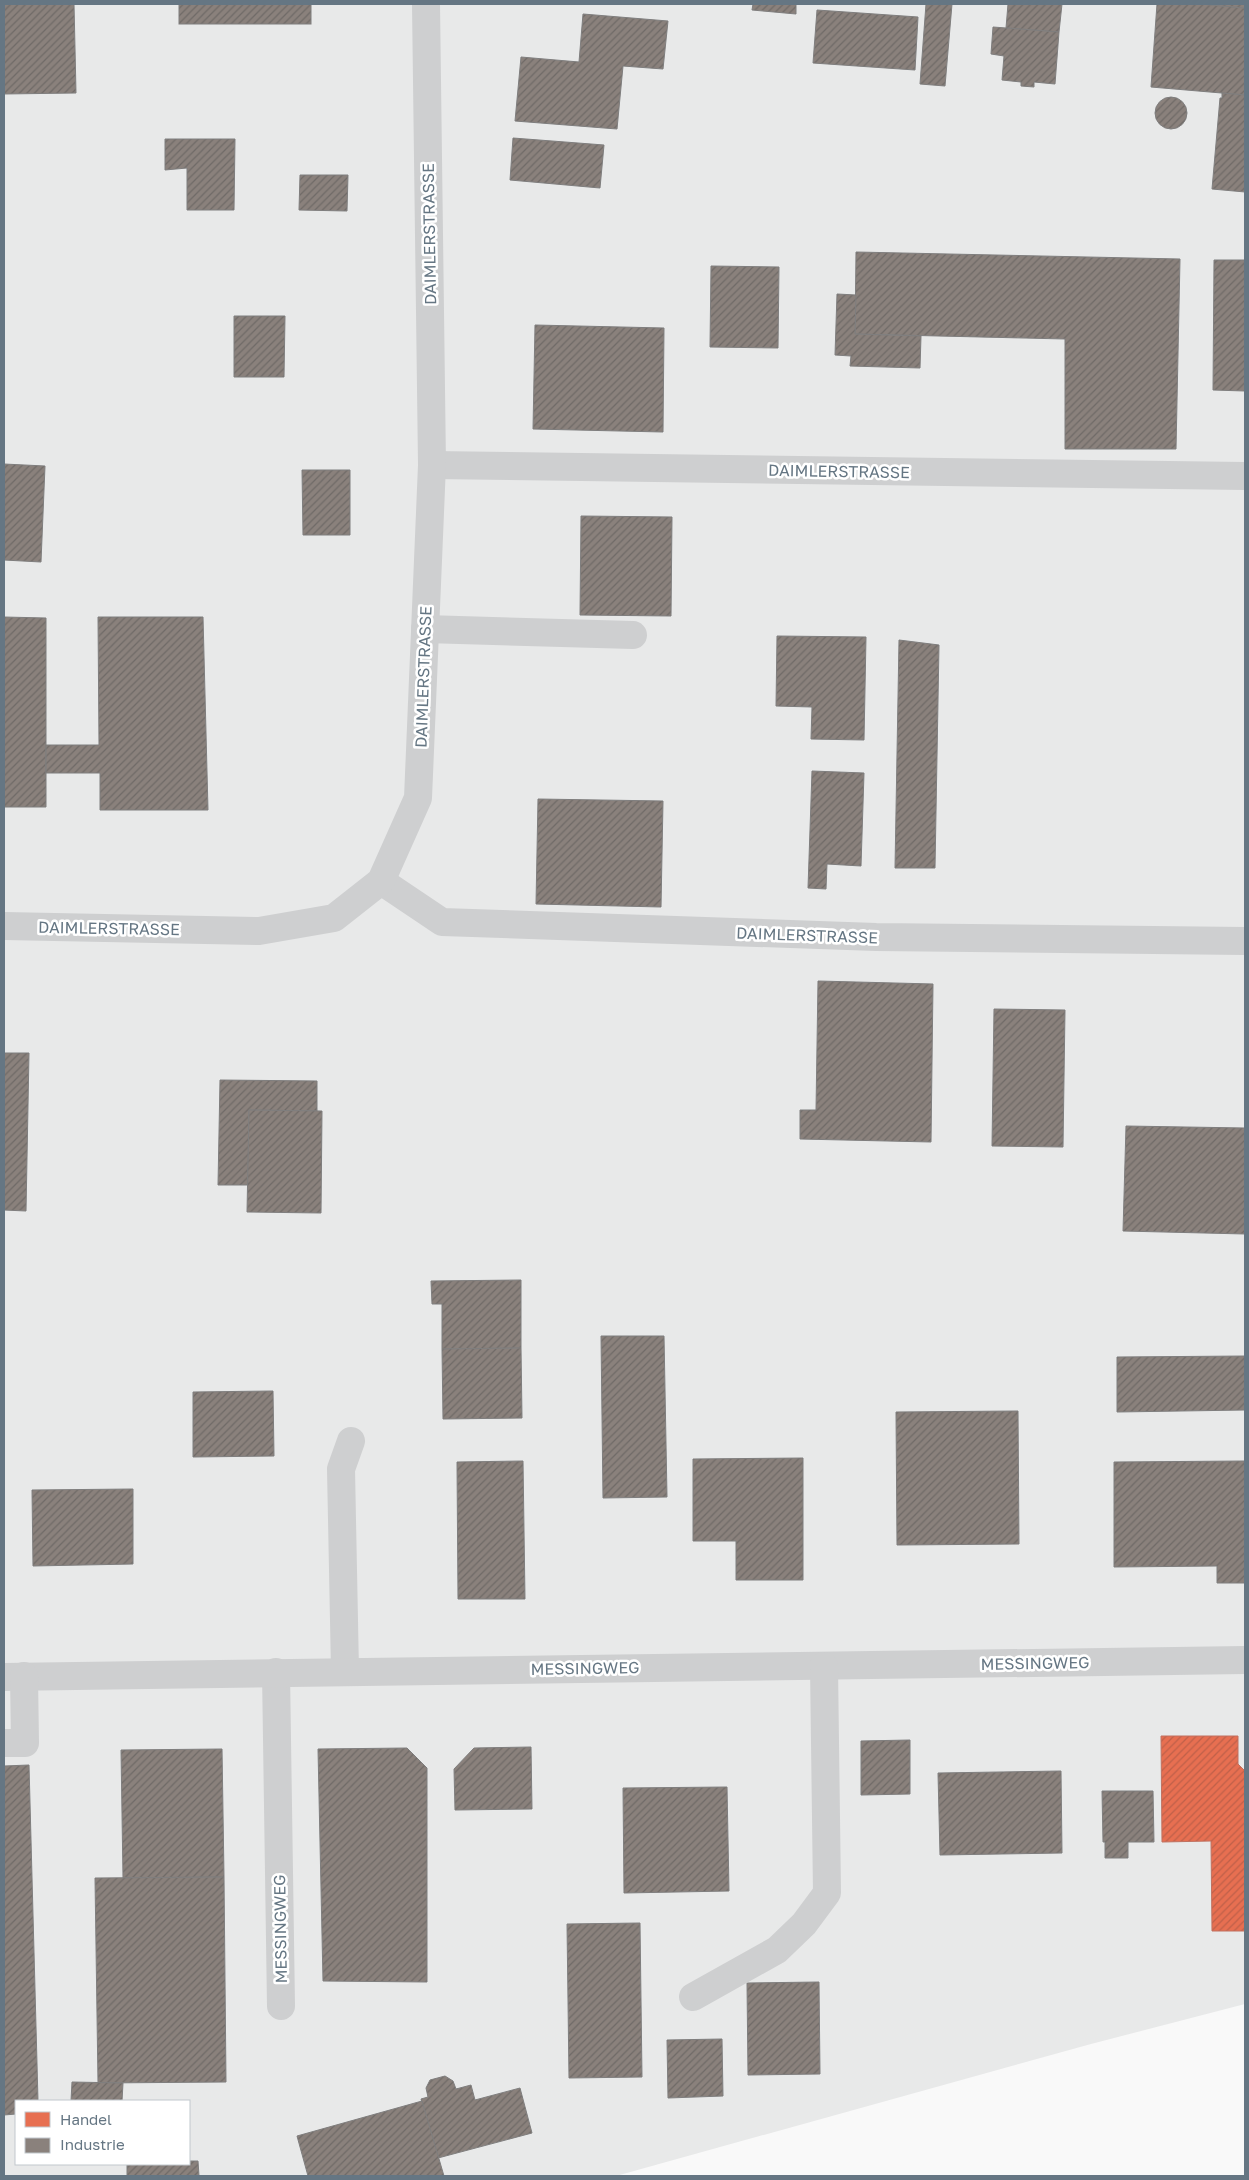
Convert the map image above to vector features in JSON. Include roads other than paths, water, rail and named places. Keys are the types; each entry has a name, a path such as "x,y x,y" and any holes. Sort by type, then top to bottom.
{"street":[{"name":"DAIMLERSTRASSE","path":"4,926 260,931 334,918 381,881 418,798 432,465 426,4"},
{"name":"DAIMLERSTRASSE","path":"432,465 1245,476"},
{"path":"425,629 633,635"},
{"name":"DAIMLERSTRASSE","path":"381,881 442,922 876,938 1245,941"},
{"path":"345,1671 341,1469 351,1441"},
{"name":"MESSINGWEG","path":"14,1676 1245,1660"},
{"path":"693,1998 777,1950 804,1924 827,1892 824,1666"},
{"name":"MESSINGWEG","path":"276,1672 281,2006"},
{"path":"4,1743 25,1743 14,1676"}]}
